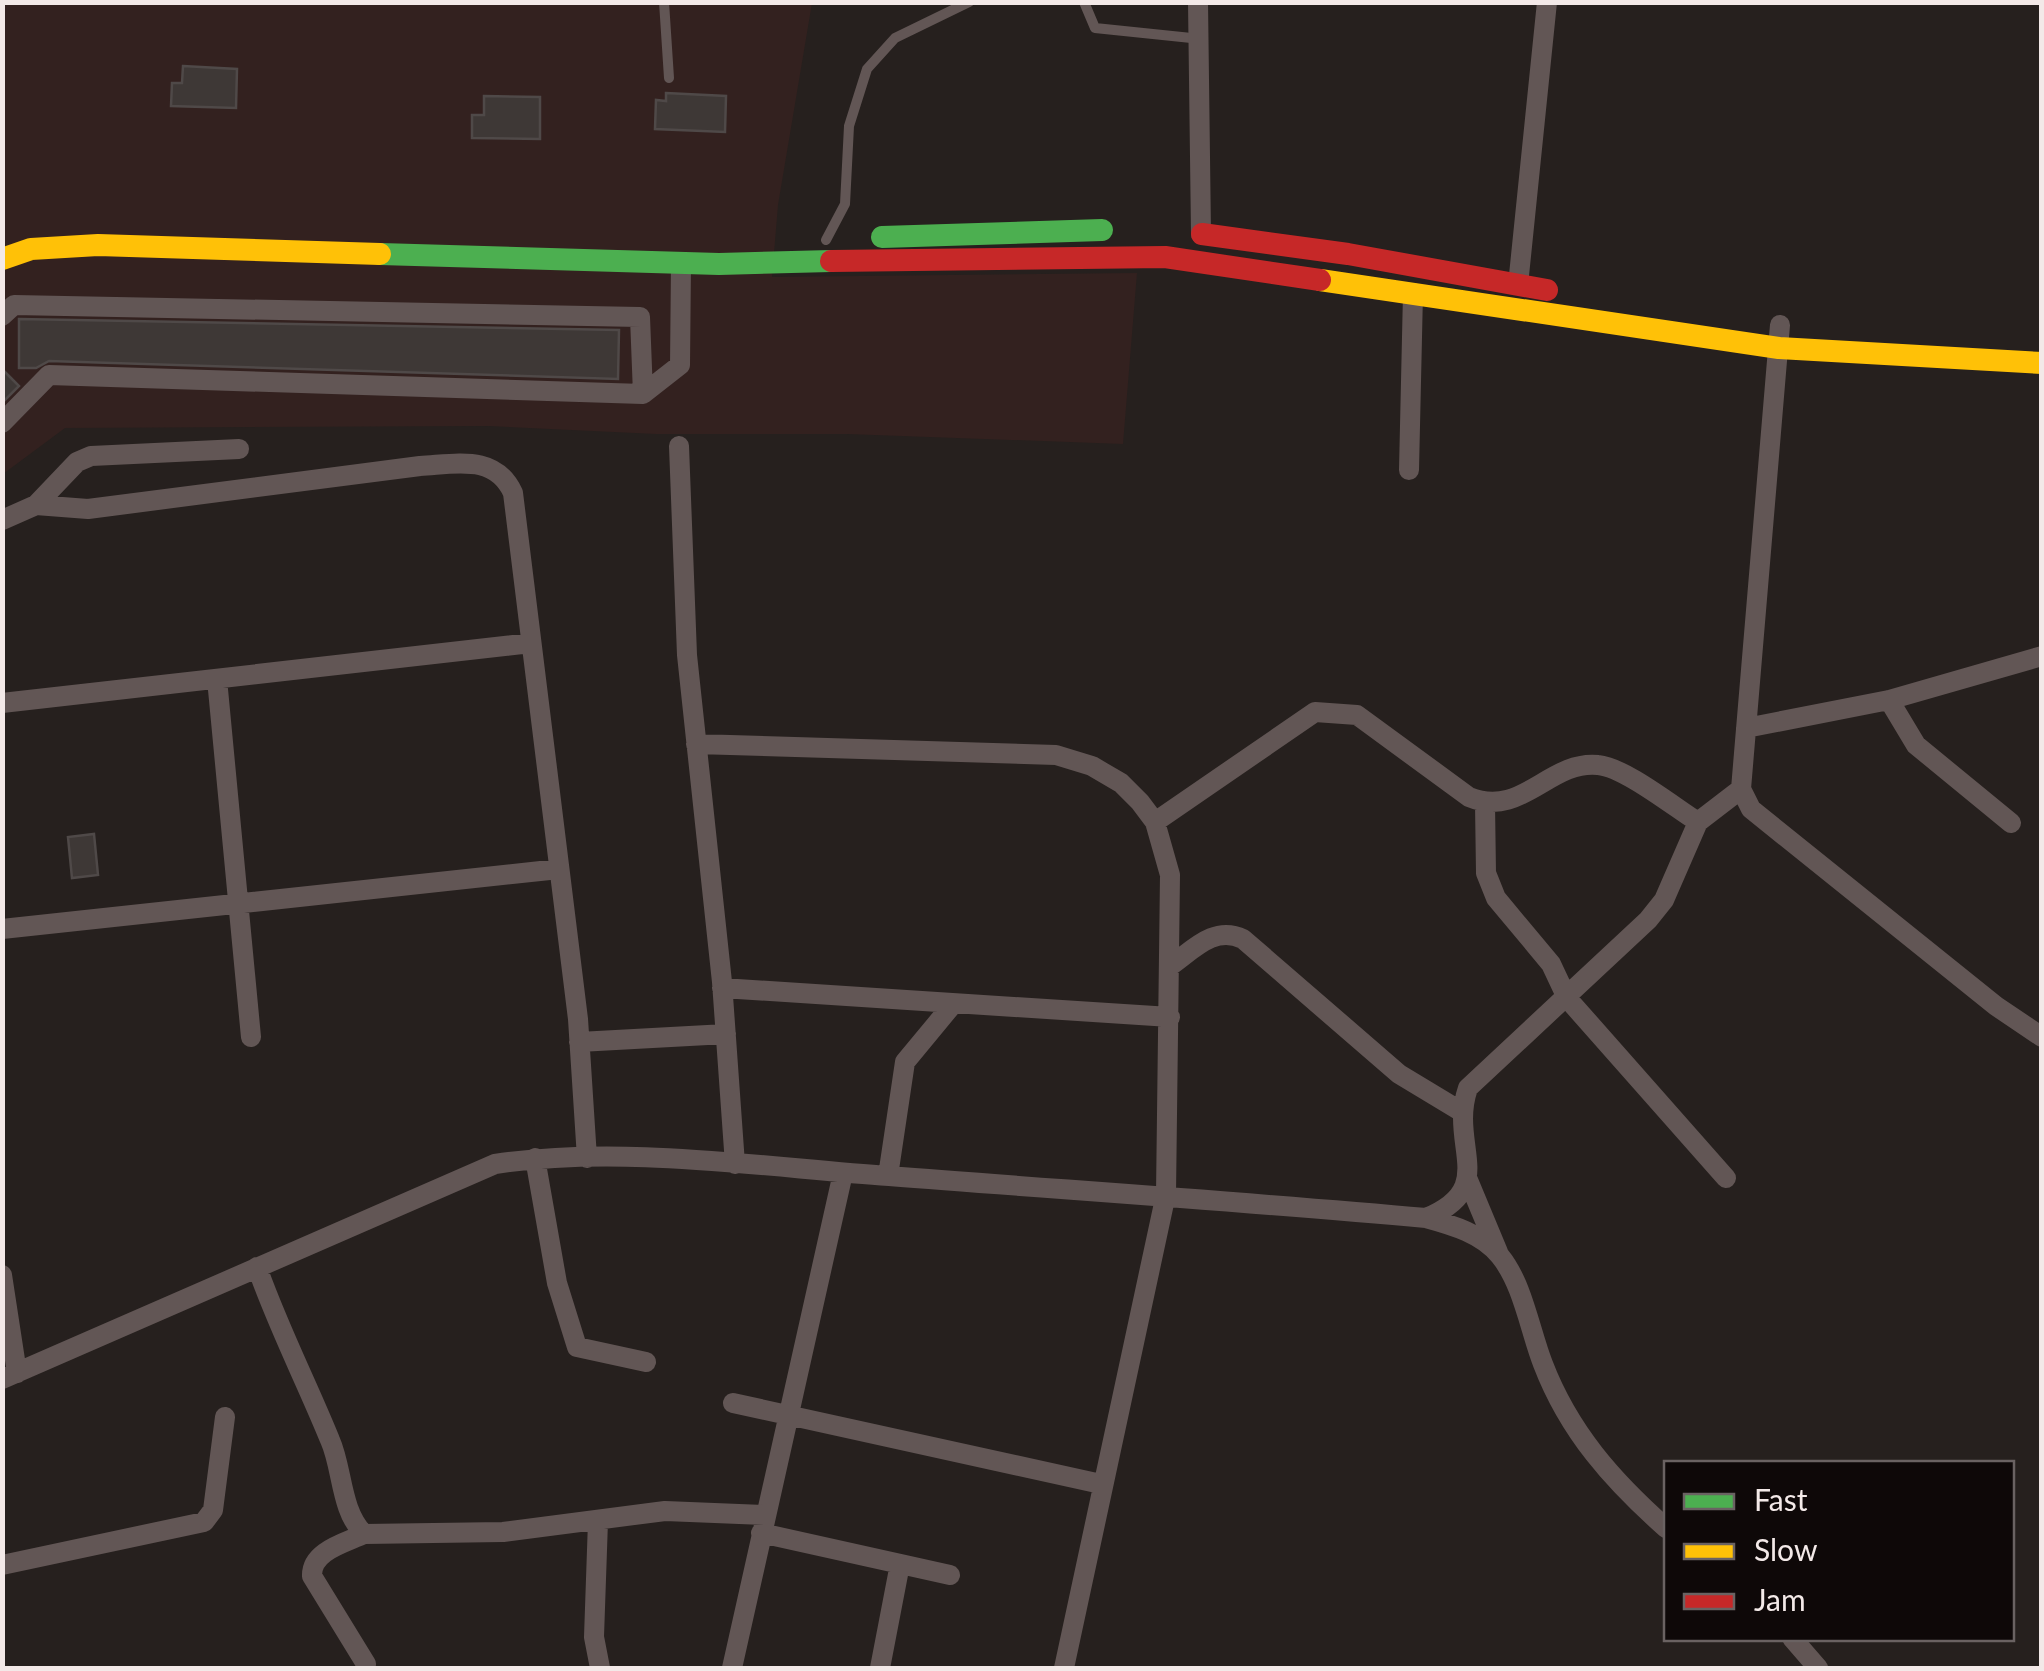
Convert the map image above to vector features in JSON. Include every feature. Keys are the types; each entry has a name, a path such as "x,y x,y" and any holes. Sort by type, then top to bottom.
{"highway":[{"path":"152,222 605,240 826,240 966,231 1118,230"},
{"path":"1192,234 1348,254 1779,337"},
{"path":"2,259 32,249 98,245 682,264 1122,255 1213,261 1413,293 1951,361 1978,356 2042,363"}],"street":[{"path":"1192,234 1202,39 1198,2"},
{"path":"1518,285 1547,2"},
{"path":"2,424 49,375 643,394 680,365 682,264"},
{"path":"1408,470 1413,293"},
{"path":"2,316 14,305 640,318 643,394"},
{"path":"1779,337 1741,789 1752,809 1996,1006 2042,1037"},
{"path":"679,446 688,655 736,1164"},
{"path":"2,520 36,506 77,462 92,456 239,449"},
{"path":"36,506 88,509 401,468 493,466 505,476 513,493 560,869 580,1042 586,1158"},
{"path":"2,703 532,643"},
{"path":"1746,728 1889,700 2042,656"},
{"path":"217,679 251,1037"},
{"path":"1889,700 1916,745 2011,824"},
{"path":"1155,822 1315,712 1335,710 1356,715 1469,797 1485,804 1503,804 1578,766 1595,764 1614,770 1698,822"},
{"path":"696,744 1056,755 1092,766 1121,783 1155,822 1170,875 1166,1194 1064,1668"},
{"path":"1664,1526 1614,1482 1582,1436 1544,1368 1468,1180 1462,1112 1474,1080 1567,998 1664,900 1698,822 1741,789"},
{"path":"1485,804 1486,873 1496,898 1537,944 1567,998 1726,1178"},
{"path":"2,929 239,907 560,869"},
{"path":"1170,966 1213,935 1232,934 1243,939 1399,1074 1462,1112"},
{"path":"722,988 1170,1017"},
{"path":"888,1176 905,1062 953,1004"},
{"path":"580,1042 726,1034"},
{"path":"535,1158 557,1283 578,1347 646,1362"},
{"path":"2,1276 10,1376 459,1176 495,1164 535,1158 736,1164 1166,1194 1426,1218 1468,1232 1500,1256"},
{"path":"732,1668 843,1172"},
{"path":"1426,1218 1461,1198 1468,1180"},
{"path":"257,1267 284,1344 332,1443 350,1513 364,1534"},
{"path":"732,1403 1101,1484"},
{"path":"2,1565 204,1522 213,1510 225,1418"},
{"path":"366,1664 312,1576 311,1565 318,1556 364,1534 503,1532 665,1511 763,1524 950,1575"},
{"path":"598,1521 594,1637 600,1668"},
{"path":"880,1668 900,1564"},
{"path":"1795,1641 1818,1668"}],"lane":[{"path":"664,2 669,78"},
{"path":"826,240 845,204 849,126 866,69 894,38 969,2"},
{"path":"1084,2 1095,28 1202,39"}],"shaded area":[{"path":"3,3 812,3 778,205 772,277 1137,273 1123,444 847,434 656,434 489,426 65,428 3,474"}],"building":[{"path":"183,66 237,69 236,108 171,106 172,83 182,83"},
{"path":"666,93 726,96 725,132 655,129 656,100 666,101"},
{"path":"484,96 540,97 540,139 472,138 472,115 484,115"},
{"path":"19,319 619,330 618,379 49,361 36,368 19,368"},
{"path":"2,369 19,386 2,403"},
{"path":"94,834 98,875 72,878 68,837"}],"traffic: fast":[{"path":"882,237 1102,230"},
{"path":"380,254 719,264 831,261"}],"traffic: slow":[{"path":"2,259 31,249 98,245 380,254"},
{"path":"1320,280 1779,348 2042,363"}],"traffic: jam":[{"path":"1202,234 1348,254 1547,290"},
{"path":"831,261 1165,257 1320,280"}]}
